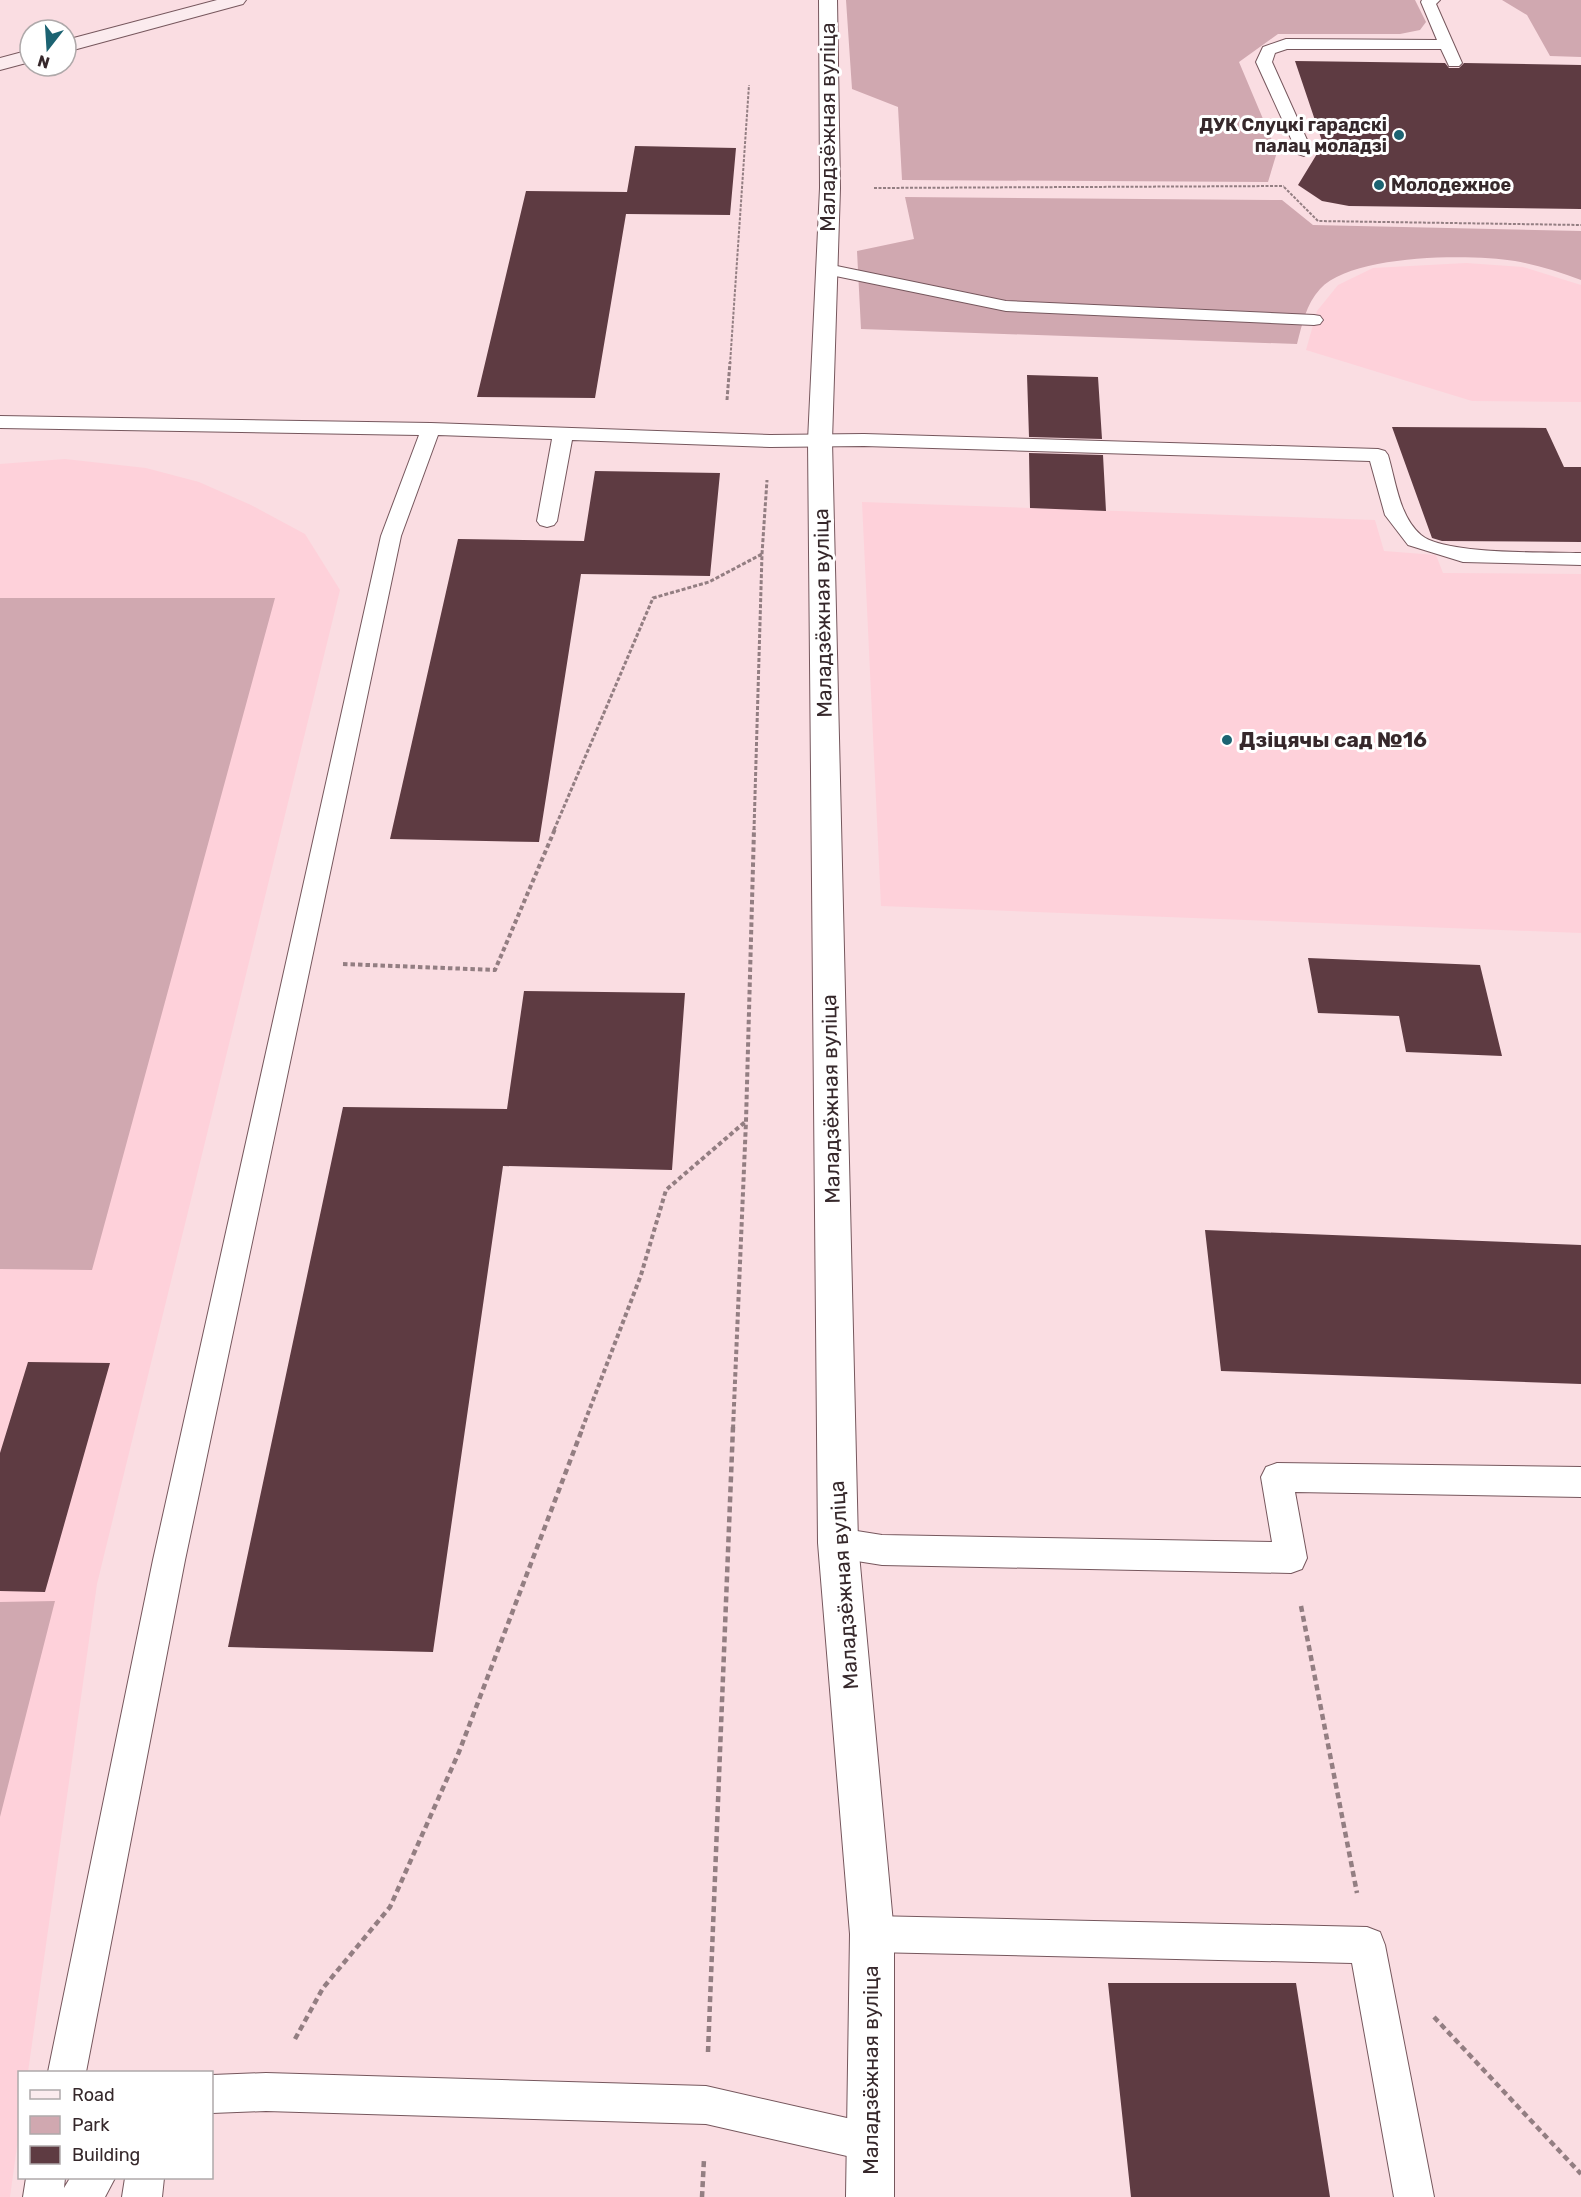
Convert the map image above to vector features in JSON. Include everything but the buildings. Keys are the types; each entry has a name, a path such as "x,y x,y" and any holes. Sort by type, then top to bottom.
{"main road":[{"path":"78,43 237,0"},
{"path":"0,64 18,59"}],"street":[{"name":"Маладзёжная вуліца","path":"828,0 830,188 820,441 838,1543 872,1934 870,2197"}],"lane":[{"path":"1433,0 1428,2 1454,63"},
{"path":"1304,151 1264,62 1268,50 1286,44 1445,45"},
{"path":"827,269 1006,306 1314,320"},
{"path":"0,422 431,429 724,440 864,440 1378,455 1395,515 1415,541 1463,556 1581,559"},
{"path":"67,2071 169,1560 391,536 431,429"},
{"path":"547,522 562,434"},
{"path":"838,1543 882,1550 1291,1558 1277,1477 1581,1482"},
{"path":"872,1934 1367,1945 1414,2197"},
{"path":"213,2094 266,2092 706,2105 869,2142"},
{"path":"43,2197 46,2179"},
{"path":"80,2197 94,2179"},
{"path":"142,2197 145,2179"}],"path":[{"path":"724,440 750,86"},
{"path":"1284,186 1292,157 1304,151"},
{"path":"830,188 1284,186 1318,221 1581,225"},
{"path":"702,2197 746,1121 762,554 770,441"},
{"path":"297,963 495,970 653,598 709,582 762,554"},
{"path":"266,2092 323,1988 390,1907 459,1752 641,1275 666,1190 746,1121"},
{"path":"1291,1558 1367,1945"},
{"path":"1430,2013 1581,2174"}],"shaded area":[{"path":"1466,263 1523,267 1581,285 1581,402 1472,401 1306,350 1317,311 1338,285 1373,268"},
{"path":"65,459 146,468 199,482 251,505 305,534 340,590 97,1584 28,2071 18,2071 18,2139 10,2197 0,2197 0,464"},
{"name":"Дзіцячы сад №16","path":"862,502 1375,520 1384,551 1436,555 1443,573 1581,574 1581,933 881,906"}],"green space":[{"path":"846,0 1415,0 1426,22 1420,30 1400,34 1278,34 1239,62 1277,152 1268,182 902,180 898,107 852,89"},
{"path":"1502,0 1581,0 1581,57 1550,56 1527,15"},
{"path":"905,197 1282,200 1313,225 1581,231 1581,280 1532,265 1495,259 1413,259 1384,263 1336,277 1320,289 1308,308 1297,344 861,329 857,251 914,239"},
{"path":"0,598 275,598 92,1270 0,1269"},
{"path":"55,1601 0,1817 0,1602"}],"place":[{"name":"ДУК Слуцкі гарадскі палац моладзі","path":"1399,135"},
{"name":"Молодежное","path":"1379,185"},
{"name":"Дзіцячы сад №16","path":"1227,740"}]}
